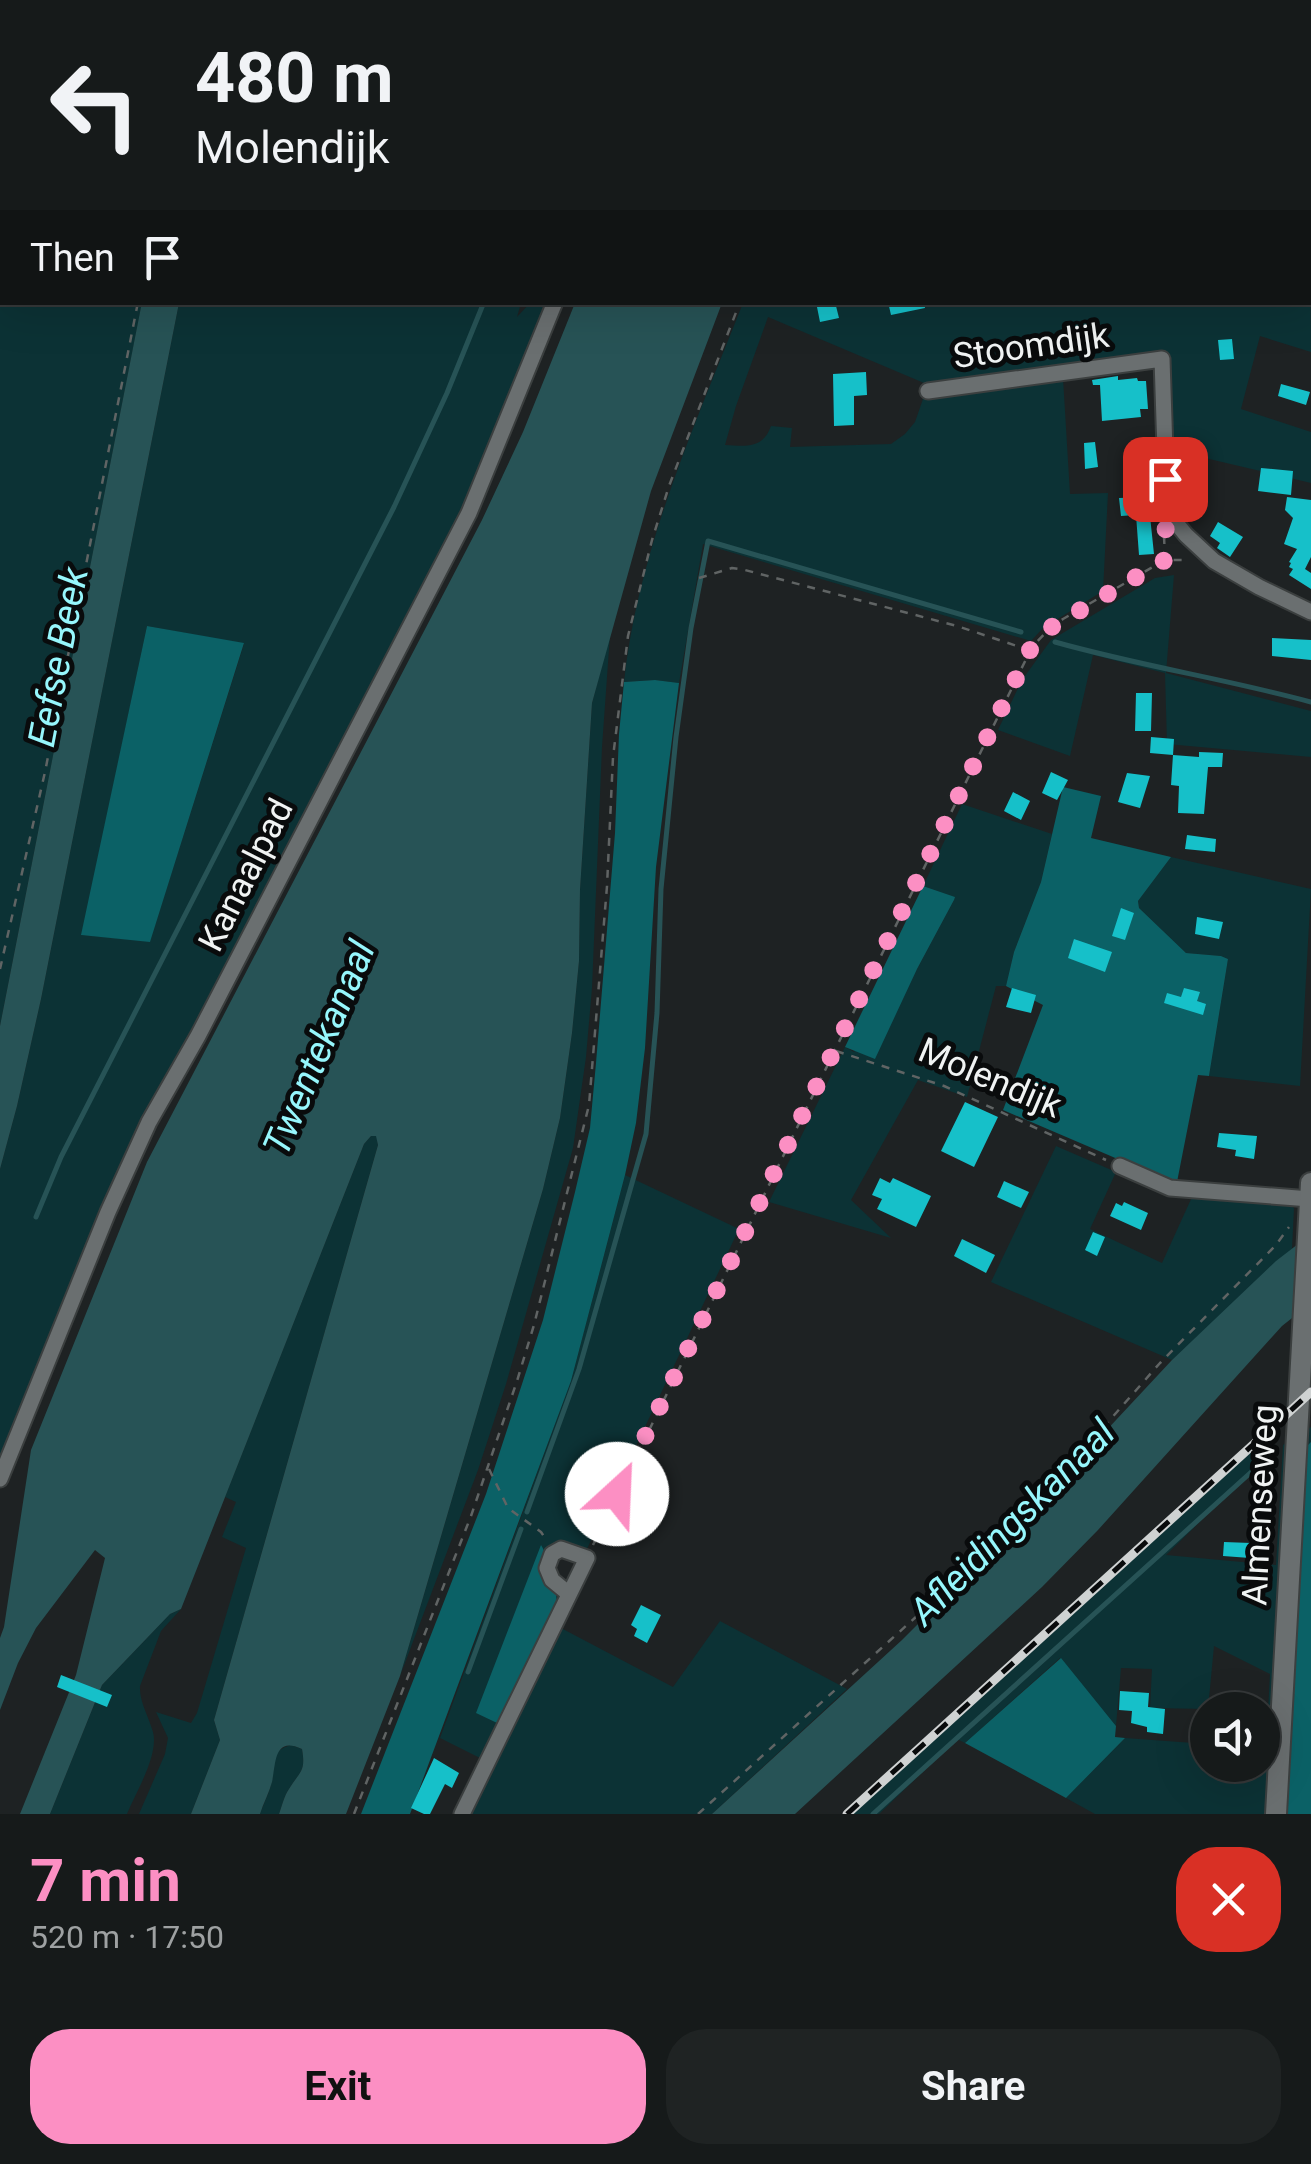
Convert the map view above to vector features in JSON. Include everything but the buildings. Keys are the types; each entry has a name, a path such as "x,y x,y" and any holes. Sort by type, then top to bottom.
{"main road":[{"name":"Almenseweg","path":"1276,1814 1311,1183"}],"street":[{"name":"Kanaalpad","path":"0,1480 101,1228 149,1122 198,1036 468,514 554,305"},
{"name":"Stoomdijk","path":"928,390 1162,359 1166,512"},
{"path":"1166,512 1214,561 1311,612"},
{"path":"1120,1166 1170,1188 1309,1211"},
{"path":"462,1814 587,1558 561,1548 548,1562 548,1574 569,1594"}],"path":[{"path":"1,968 45,772 137,305"},
{"path":"354,1814 471,1516 534,1325 589,1106 613,756 628,636 669,486 739,305"},
{"path":"1165,560 1166,512"},
{"path":"587,1558 1030,651 1050,628 1165,560 1214,561"},
{"path":"699,578 732,568 761,574 994,637 1030,651"},
{"name":"Molendijk","path":"834,1051 944,1086 1120,1166"},
{"path":"698,1814 962,1574 1276,1245 1298,1214 1309,1211"},
{"path":"488,1468 508,1508 541,1532 552,1554"}],"shaded area":[{"path":"0,305 142,305 0,1026"},
{"path":"179,305 520,305 517,317 528,305 548,305 474,484 129,1147 0,1467 0,1169 17,1106","holes":["147,626 244,644 150,941 82,935"]},
{"path":"742,305 1311,305 1311,352 1260,336 1241,409 1311,432 1311,483 1171,450 1165,353 925,388 924,383 768,317 725,445 758,442 771,426 792,428 790,447 891,444 915,422 923,399 1063,378 1070,494 1108,493 1103,591 1043,628 1031,641 703,544 679,683 624,682 642,584 688,442"},
{"path":"1174,575 1166,673 1311,711 1311,757 1167,744 1165,673 1093,655 1070,756 998,730 1022,680 1051,640 1155,578"},
{"path":"147,626 244,643 150,942 81,935"},
{"path":"610,635 592,988 573,1148 478,1470 400,1676 543,1189 560,1118 579,961 592,703"},
{"path":"624,682 679,683 656,867 645,1048 625,1175 571,1381 410,1814 361,1814 486,1494 543,1320 590,1128"},
{"path":"1063,787 1101,796 1091,838 1171,857 1138,901 1139,908 1186,953 1228,959 1209,1076 1198,1075 1177,1182 1003,1110 1043,1005 1006,986 1014,952 1041,882"},
{"path":"962,804 1052,834 1041,882 1014,952 1006,986 996,986 967,1097 918,1080 851,1200 891,1238 769,1202 845,1047 854,1052 917,969 954,900 923,886"},
{"path":"1171,857 1311,889 1300,1086 1209,1076 1228,959 1186,953 1139,908 1138,901"},
{"path":"923,886 955,897 875,1059 845,1047"},
{"path":"371,1136 377,1136 378,1145 214,1720 220,1740 191,1814 139,1814 168,1738 156,1712 191,1723 197,1713 246,1548 222,1537 236,1502 225,1497 364,1144"},
{"path":"1056,1146 1116,1172 1090,1229 1162,1263 1192,1197 1258,1197 1283,1202 1294,1208 1292,1249 1172,1360 991,1282"},
{"path":"625,1175 739,1229 585,1553 559,1545 477,1713 497,1723 480,1758 440,1738 571,1381"},
{"path":"1311,1427 1311,1814 1095,1814 1066,1798 1125,1738 1190,1743 1190,1782 1280,1782 1280,1692 1269,1692 1270,1674 1214,1646 1210,1692 1190,1692 1190,1709 1150,1708 1152,1669 1121,1668 1116,1726 1060,1658 965,1743 957,1739 879,1814 850,1814 1264,1436 1262,1461 1166,1555 1276,1565 1283,1445"},
{"path":"1311,1442 1311,1814 1278,1814 1305,1448"},
{"path":"541,1545 553,1578 556,1613 497,1723 476,1713"},
{"path":"181,1609 161,1631 140,1686 153,1732 153,1751 127,1814 50,1814 102,1685 170,1614"},
{"path":"720,1621 847,1689 712,1814 470,1814 561,1628 673,1687"},
{"path":"1061,1658 1116,1726 1115,1737 1125,1738 1066,1798 965,1743"},
{"path":"291,1745 302,1749 301,1771 279,1814 260,1814 276,1754"}],"water":[{"path":"141,305 179,305 41,999 0,1169 0,1026"},
{"name":"Twentekanaal","path":"574,305 721,305 651,491 592,703 579,961 560,1118 543,1189 400,1676 346,1814 279,1814 303,1767 302,1749 286,1746 278,1754 260,1814 191,1814 220,1740 214,1720 378,1145 376,1136 371,1136 364,1144 181,1609 170,1614 102,1685 50,1814 20,1814 76,1675 105,1558 95,1550 36,1628 0,1710 0,1638 31,1450 147,1162 482,520 523,432"},
{"name":"Afleidingskanaal","path":"1311,1234 1311,1303 1282,1326 1042,1587 795,1814 712,1814 902,1640 1033,1509 1172,1360 1276,1261"}],"waterway":[{"path":"36,1217 61,1157 394,507 483,305"},
{"path":"527,1512 579,1369 646,1134 657,1013 661,889 676,737 708,541 1021,632"},
{"path":"1055,642 1311,702"},
{"path":"873,1814 1269,1456"},
{"path":"468,1672 521,1529"}],"railway":[{"path":"847,1814 1311,1392"}],"route":[{"path":"617,1494 1032,646 1050,628 1165,560 1165,479"}],"water label":[{"name":"Eefse Beek","path":"58,657"}]}
